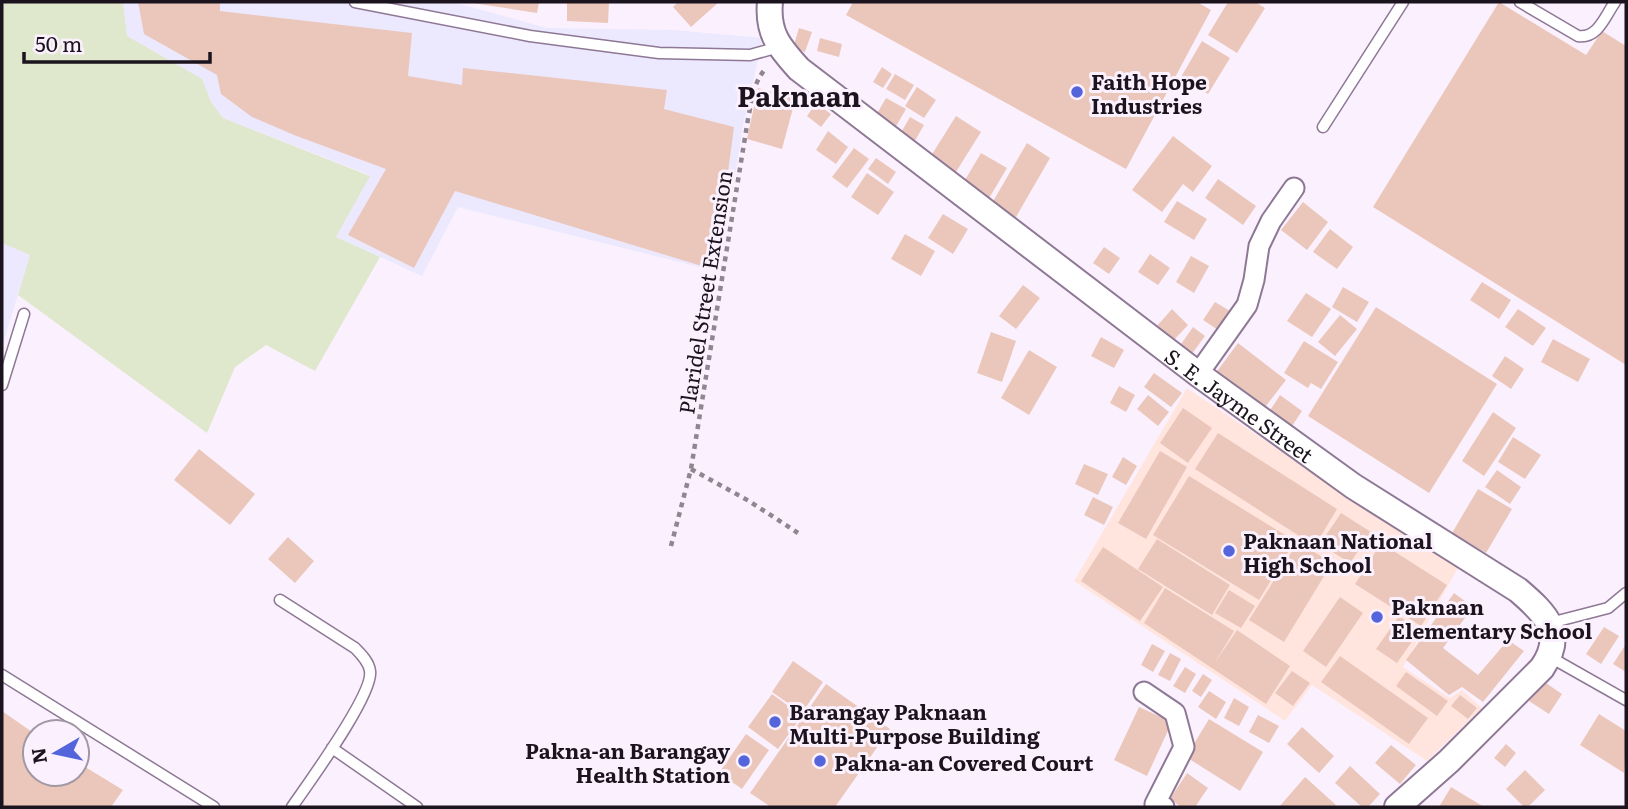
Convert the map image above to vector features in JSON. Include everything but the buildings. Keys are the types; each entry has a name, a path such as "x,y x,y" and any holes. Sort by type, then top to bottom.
{"street":[{"name":"S. E. Jayme Street","path":"770,2 768,20 781,49 799,69 819,85 1198,374 1353,486 1518,590 1550,623"},
{"path":"1198,374 1247,305 1259,246 1271,221 1294,188"},
{"path":"1397,807 1542,668 1553,643 1550,623"},
{"path":"1144,692 1175,713 1184,747 1155,804 1164,807"}],"lane":[{"path":"355,2 530,36 659,53 750,55 781,49"},
{"path":"1323,127 1403,2"},
{"path":"1520,2 1578,36 1586,37 1594,34 1615,2"},
{"path":"2,385 23,314"},
{"path":"1550,623 1608,608 1626,593"},
{"path":"280,600 355,648 365,658 370,671 368,685 332,748 292,807"},
{"path":"1549,657 1626,700"},
{"path":"2,675 214,807"},
{"path":"332,748 417,807"}],"path":[{"name":"Plaridel Street Extension","path":"671,546 691,469 750,108 759,77 781,49"},
{"path":"691,469 749,501 798,533"}],"shaded area":[{"path":"123,2 452,2 547,28 674,30 763,38 743,125 720,272 458,207 422,276 336,237 370,175 223,118 211,102 201,79 127,36"},
{"path":"2,243 30,255 2,347"},
{"name":"Paknaan National High School","path":"1187,388 1458,568 1403,667 1450,698 1462,690 1482,708 1427,761 1312,685 1285,721 1074,581"}],"green space":[{"path":"2,2 123,2 127,36 202,79 211,102 223,118 370,176 336,237 380,257 315,371 266,345 235,367 207,433 18,295 30,255 2,243"}],"place":[{"name":"Faith Hope Industries","path":"1077,92"},
{"name":"Paknaan National High School","path":"1229,551"},
{"name":"Paknaan Elementary School","path":"1377,617"},
{"name":"Barangay Paknaan Multi-Purpose Building","path":"775,722"},
{"name":"Pakna-an Barangay Health Station","path":"744,761"},
{"name":"Pakna-an Covered Court","path":"820,761"}],"district":[{"name":"Paknaan","path":"799,95"}]}
